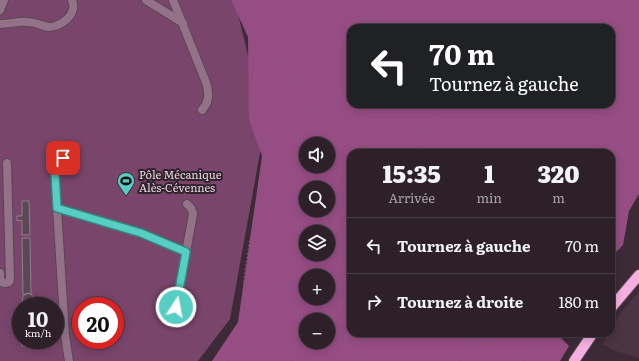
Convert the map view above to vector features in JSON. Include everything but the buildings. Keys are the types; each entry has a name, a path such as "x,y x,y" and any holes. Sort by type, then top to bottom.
{"main road":[{"path":"615,303 639,275"},
{"path":"574,361 590,337"}],"lane":[{"path":"0,10 4,0"},
{"path":"0,24 29,22 43,26 55,26 65,21 70,15 73,10 72,0"},
{"path":"146,0 183,22"},
{"path":"173,0 207,85 208,97 206,106 202,110"},
{"path":"63,158 55,173 65,335 69,361"},
{"path":"0,273 1,282 5,283 10,280 4,197 7,163"},
{"path":"176,307 193,214 192,208 187,204"},
{"path":"57,208 141,233 186,252"}],"path":[{"path":"249,0 254,33 261,51 268,58 277,62 290,64 298,68 298,92 306,106 312,137"},
{"path":"372,24 380,0"},
{"path":"422,149 437,112 434,108"},
{"path":"224,361 231,358 246,346 247,302 243,290 245,264 266,164 274,143"},
{"path":"332,217 337,226 341,248 342,268 347,281"},
{"path":"247,307 263,292 284,283 299,283"},
{"path":"335,283 347,285"},
{"path":"333,313 340,307 347,292"},
{"path":"365,337 364,348 366,361"},
{"path":"456,361 467,350 489,337"},
{"path":"521,361 532,348 537,337"},
{"path":"295,361 303,349"}],"shaded area":[{"name":"Pôle Mécanique Alès-Cévennes","path":"0,0 236,0 236,6 265,125 230,319 198,361 0,361"},
{"path":"231,0 639,0 639,194 629,211 623,245 615,253 615,149 347,149 347,337 560,337 569,346 560,361 212,361 238,322 262,156 249,120 248,37"},
{"path":"639,292 639,358 613,350 603,344 607,337 615,337 615,323 622,311"}],"place":[{"name":"Pôle Mécanique Alès-Cévennes","path":"126,196"}],"route":[{"path":"63,158 55,173 57,208 141,233 186,252 176,307"}]}
